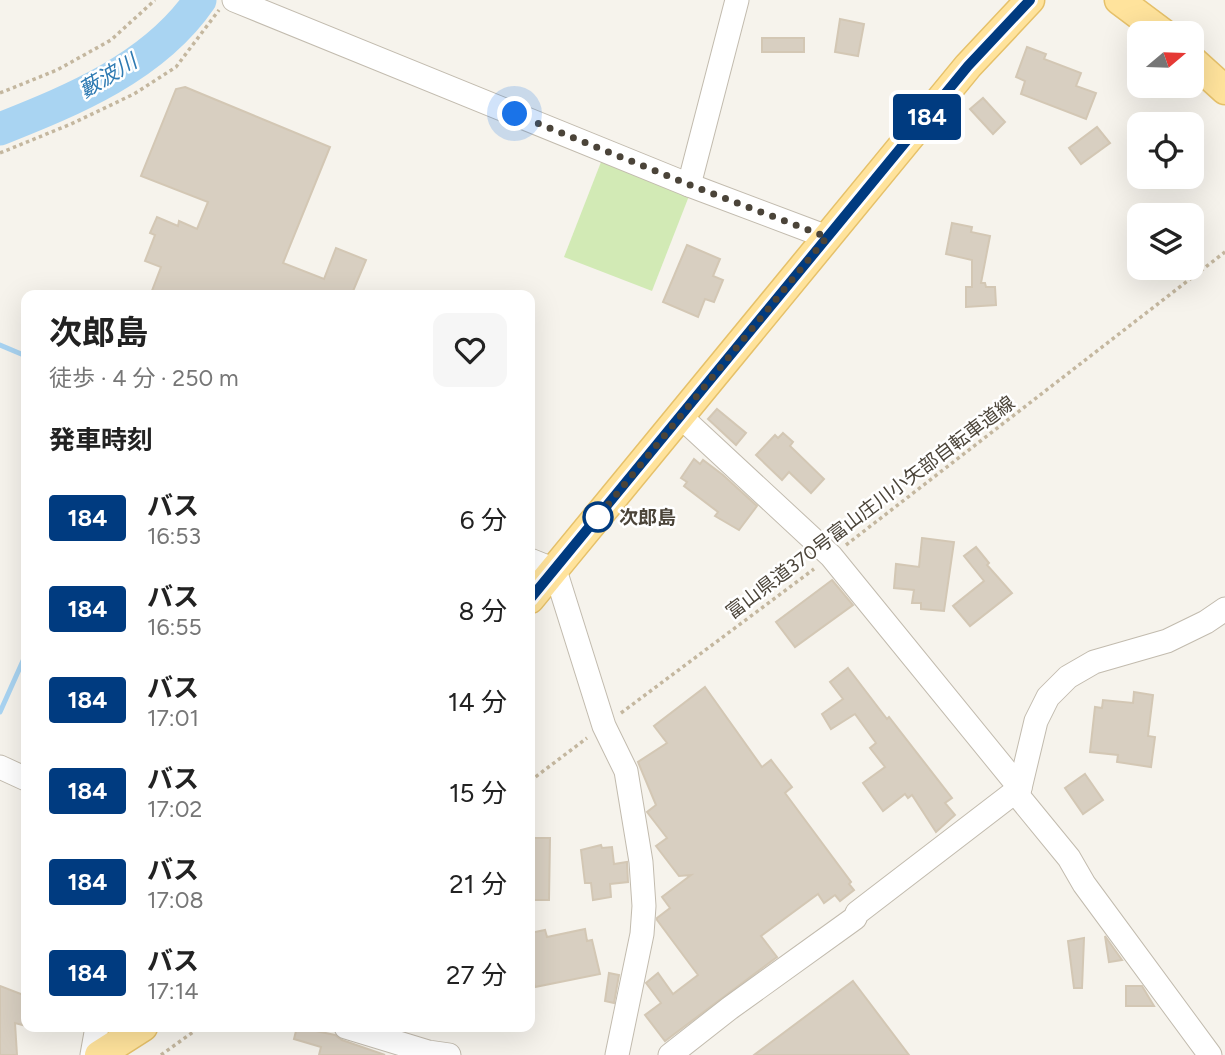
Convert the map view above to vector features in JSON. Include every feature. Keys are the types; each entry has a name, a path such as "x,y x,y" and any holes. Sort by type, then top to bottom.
{"main road":[{"path":"535,585 542,565 680,416 968,66 1030,0"},
{"path":"1119,0 1147,21"},
{"path":"1204,71 1225,90"},
{"path":"99,1055 135,1032"}],"street":[{"path":"234,0 690,185 827,237"},
{"path":"690,185 737,0"},
{"path":"680,416 831,556 1018,790 1210,1055"},
{"path":"542,565 604,726 626,771 641,862 644,906 642,934 617,1055"},
{"path":"670,1055 855,918 857,913 1018,790 1036,721 1048,697 1068,677 1094,663 1167,641 1225,610"},
{"path":"0,767 21,777"},
{"path":"92,1055 96,1032"},
{"path":"362,1032 428,1052 449,1055"}],"path":[{"path":"0,93 57,70 111,40 155,0"},
{"path":"0,153 134,94 176,67 226,0"},
{"name":"富山県道370号富山庄川小矢部自転車道線","path":"535,777 831,556 1225,252"},
{"path":"162,1055 193,1032"}],"green space":[{"path":"601,162 689,196 652,291 564,257"}],"building":[{"path":"840,19 864,24 858,56 835,52"},
{"path":"762,38 804,38 804,52 762,52"},
{"path":"1027,47 1046,54 1044,59 1081,73 1076,86 1096,93 1086,119 1021,94 1025,81 1016,77"},
{"path":"185,87 330,147 283,263 324,279 336,248 366,260 354,290 152,290 161,267 145,261 155,235 150,233 157,217 178,226 179,221 197,229 208,202 141,176 176,89"},
{"path":"983,98 1005,122 993,134 970,109"},
{"path":"1097,127 1110,143 1081,164 1069,148"},
{"path":"952,223 972,227 971,232 990,236 981,283 985,283 986,287 995,287 996,305 966,307 966,287 972,287 972,260 946,254"},
{"path":"687,245 720,259 713,276 723,280 714,302 705,299 698,317 663,302"},
{"path":"717,409 746,433 736,445 708,419"},
{"path":"783,433 793,442 790,446 824,479 811,493 789,472 782,480 756,455 775,435 778,438"},
{"path":"694,459 700,464 703,460 757,506 739,530 715,516 718,512 684,486 687,482 681,478"},
{"path":"922,538 954,542 944,611 921,609 921,603 912,603 914,590 894,588 896,564 919,567"},
{"path":"976,547 989,563 987,565 1012,593 970,626 953,606 984,581 964,556"},
{"path":"832,580 853,605 795,647 776,622"},
{"path":"848,668 952,798 945,803 955,815 936,832 912,795 908,798 905,794 883,811 863,783 885,767 870,748 876,743 855,714 831,729 822,714 843,699 830,682"},
{"path":"705,687 762,767 771,760 792,787 785,793 851,882 849,884 854,890 840,901 835,895 824,903 818,894 761,936 777,957 665,1041 645,1015 661,1003 646,983 658,973 673,994 698,975 657,920 670,908 662,897 691,875 679,876 656,846 667,838 647,812 656,805 638,762 667,743 654,726"},
{"path":"1134,692 1153,695 1148,736 1155,737 1151,767 1117,762 1118,755 1090,752 1095,707 1102,708 1103,700 1133,703"},
{"path":"1085,774 1103,800 1083,814 1065,788"},
{"path":"535,838 550,838 549,900 535,900"},
{"path":"601,845 602,848 612,847 614,864 627,862 628,882 610,884 611,897 593,900 591,883 585,883 581,850"},
{"path":"585,929 587,941 592,940 600,974 535,987 535,932 545,930 547,937"},
{"path":"1105,936 1122,960 1109,962"},
{"path":"1084,938 1082,988 1074,988 1068,941"},
{"path":"609,973 619,975 614,1003 605,1001"},
{"path":"853,981 909,1055 754,1055"},
{"path":"0,986 21,994 21,1025 15,1023 17,1055 0,1055"},
{"path":"1126,986 1142,986 1154,1006 1126,1006"},
{"path":"296,1032 321,1032 385,1055 319,1055 321,1047 294,1039"}],"waterway":[{"name":"藪波川","path":"0,129 83,93 136,63 181,24 200,0"},
{"path":"0,345 21,354"},
{"path":"0,712 21,665"}],"bus line":[{"name":"184","path":"535,593 968,66 1030,0"}],"place":[{"name":"次郎島","path":"598,517"}],"route":[{"path":"515,114 827,237 598,517"}]}
